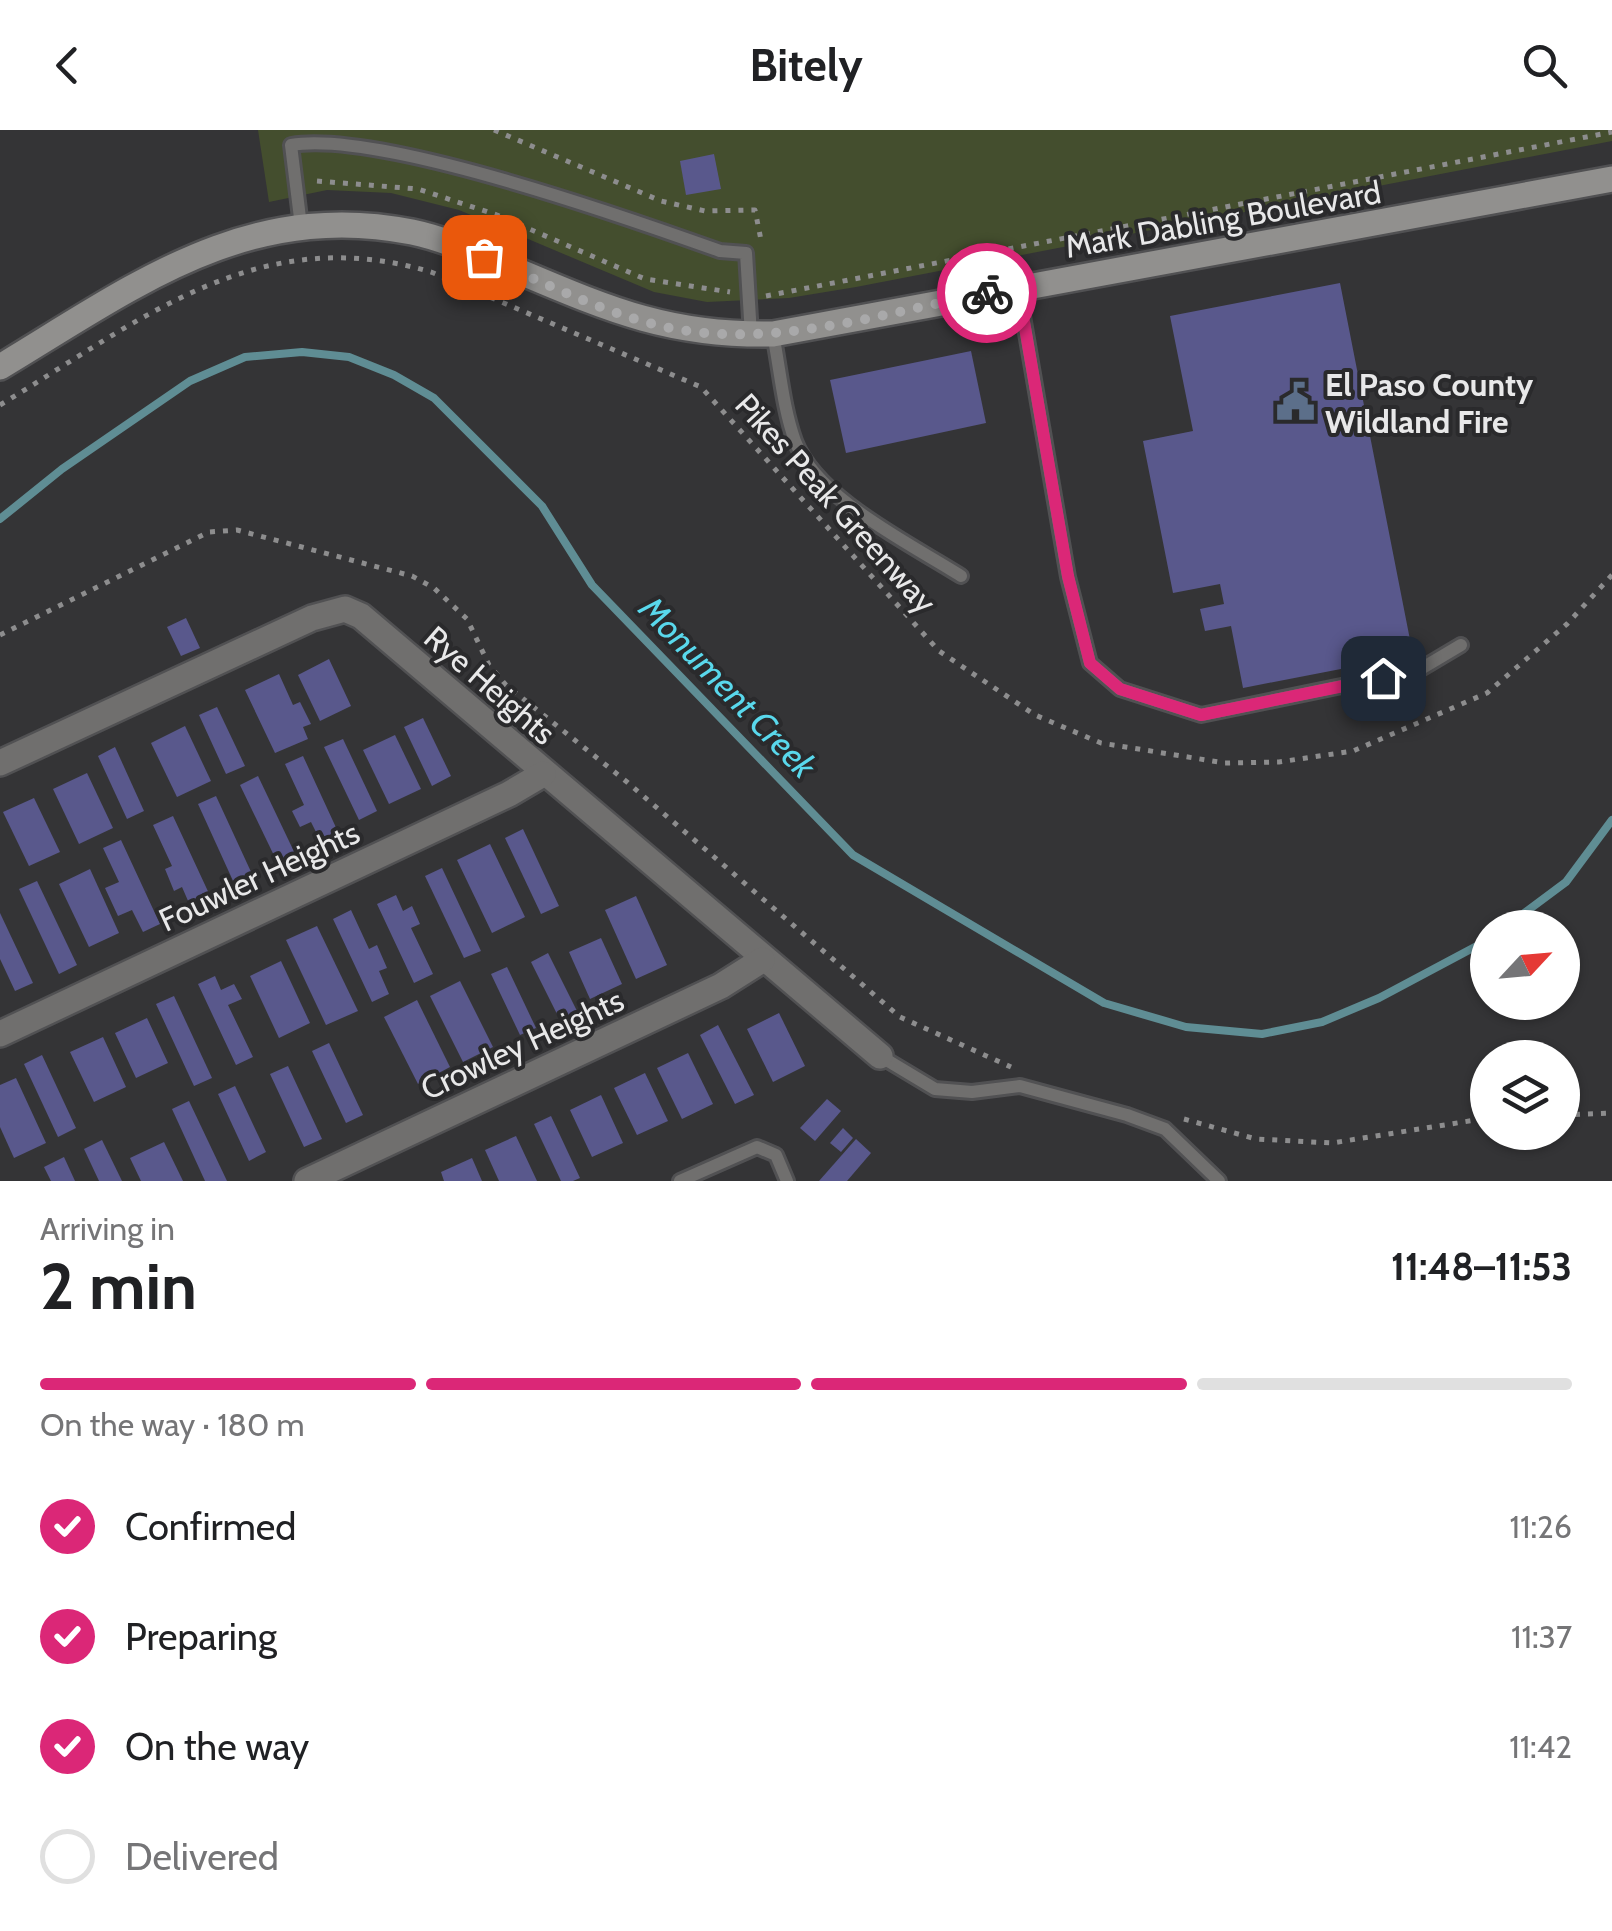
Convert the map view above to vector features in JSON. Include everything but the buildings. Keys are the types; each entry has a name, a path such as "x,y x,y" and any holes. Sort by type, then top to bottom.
{"street":[{"name":"Mark Dabling Boulevard","path":"0,367 178,261 234,240 301,226 354,224 415,232 630,318 682,330 762,334 1612,179"},
{"name":"Rye Heights","path":"0,763 330,610 344,610 360,616 880,1056"},
{"name":"Fouwler Heights","path":"0,1034 509,794 543,774"},
{"name":"Crowley Heights","path":"307,1181 721,986 762,960"}],"lane":[{"path":"301,226 291,144 309,138 356,140 493,170 720,252 746,253 748,295 794,439 814,472 854,507 961,576"},
{"path":"1018,287 1081,628 1090,663 1120,689 1201,715 1420,670 1461,645"},
{"path":"880,1056 935,1090 972,1092 1020,1086 1127,1114 1165,1129 1219,1181"},
{"path":"680,1181 756,1147 776,1155 787,1181"}],"path":[{"path":"494,130 661,201 705,211 755,210 762,244"},
{"path":"317,181 418,188 498,215 645,279 766,296 1612,132"},
{"name":"Pikes Peak Greenway","path":"0,404 182,296 253,266 336,255 421,269 701,387 952,661 1034,715 1086,739 1184,760 1279,762 1338,755 1387,740 1487,693 1567,624 1612,574"},
{"path":"765,279 766,296"},
{"path":"0,635 209,532 237,530 412,576 452,602 466,619 489,665 523,700 626,782 900,1017 1014,1068"},
{"path":"1580,1114 1612,1113"},
{"path":"1180,1118 1256,1139 1332,1143 1470,1121"}],"green space":[{"path":"258,130 1612,130 1612,141 856,287 789,298 707,302 654,292 459,210 391,193 327,190 269,202"}],"waterway":[{"name":"Monument Creek","path":"0,519 62,469 190,381 245,357 302,352 349,357 394,375 434,398 542,506 592,585 853,855 1104,1003 1186,1027 1262,1034 1322,1022 1379,998 1470,950"},
{"name":"Monument Creek","path":"1528,910 1566,882 1612,820"}],"way so far":[{"path":"484,257 630,318 693,331 772,334 987,293"}],"place":[{"name":"El Paso County Wildland Fire","path":"1295,402"}],"route":[{"path":"987,293 1018,287 1068,576 1090,663 1120,689 1201,715 1383,678"}]}
